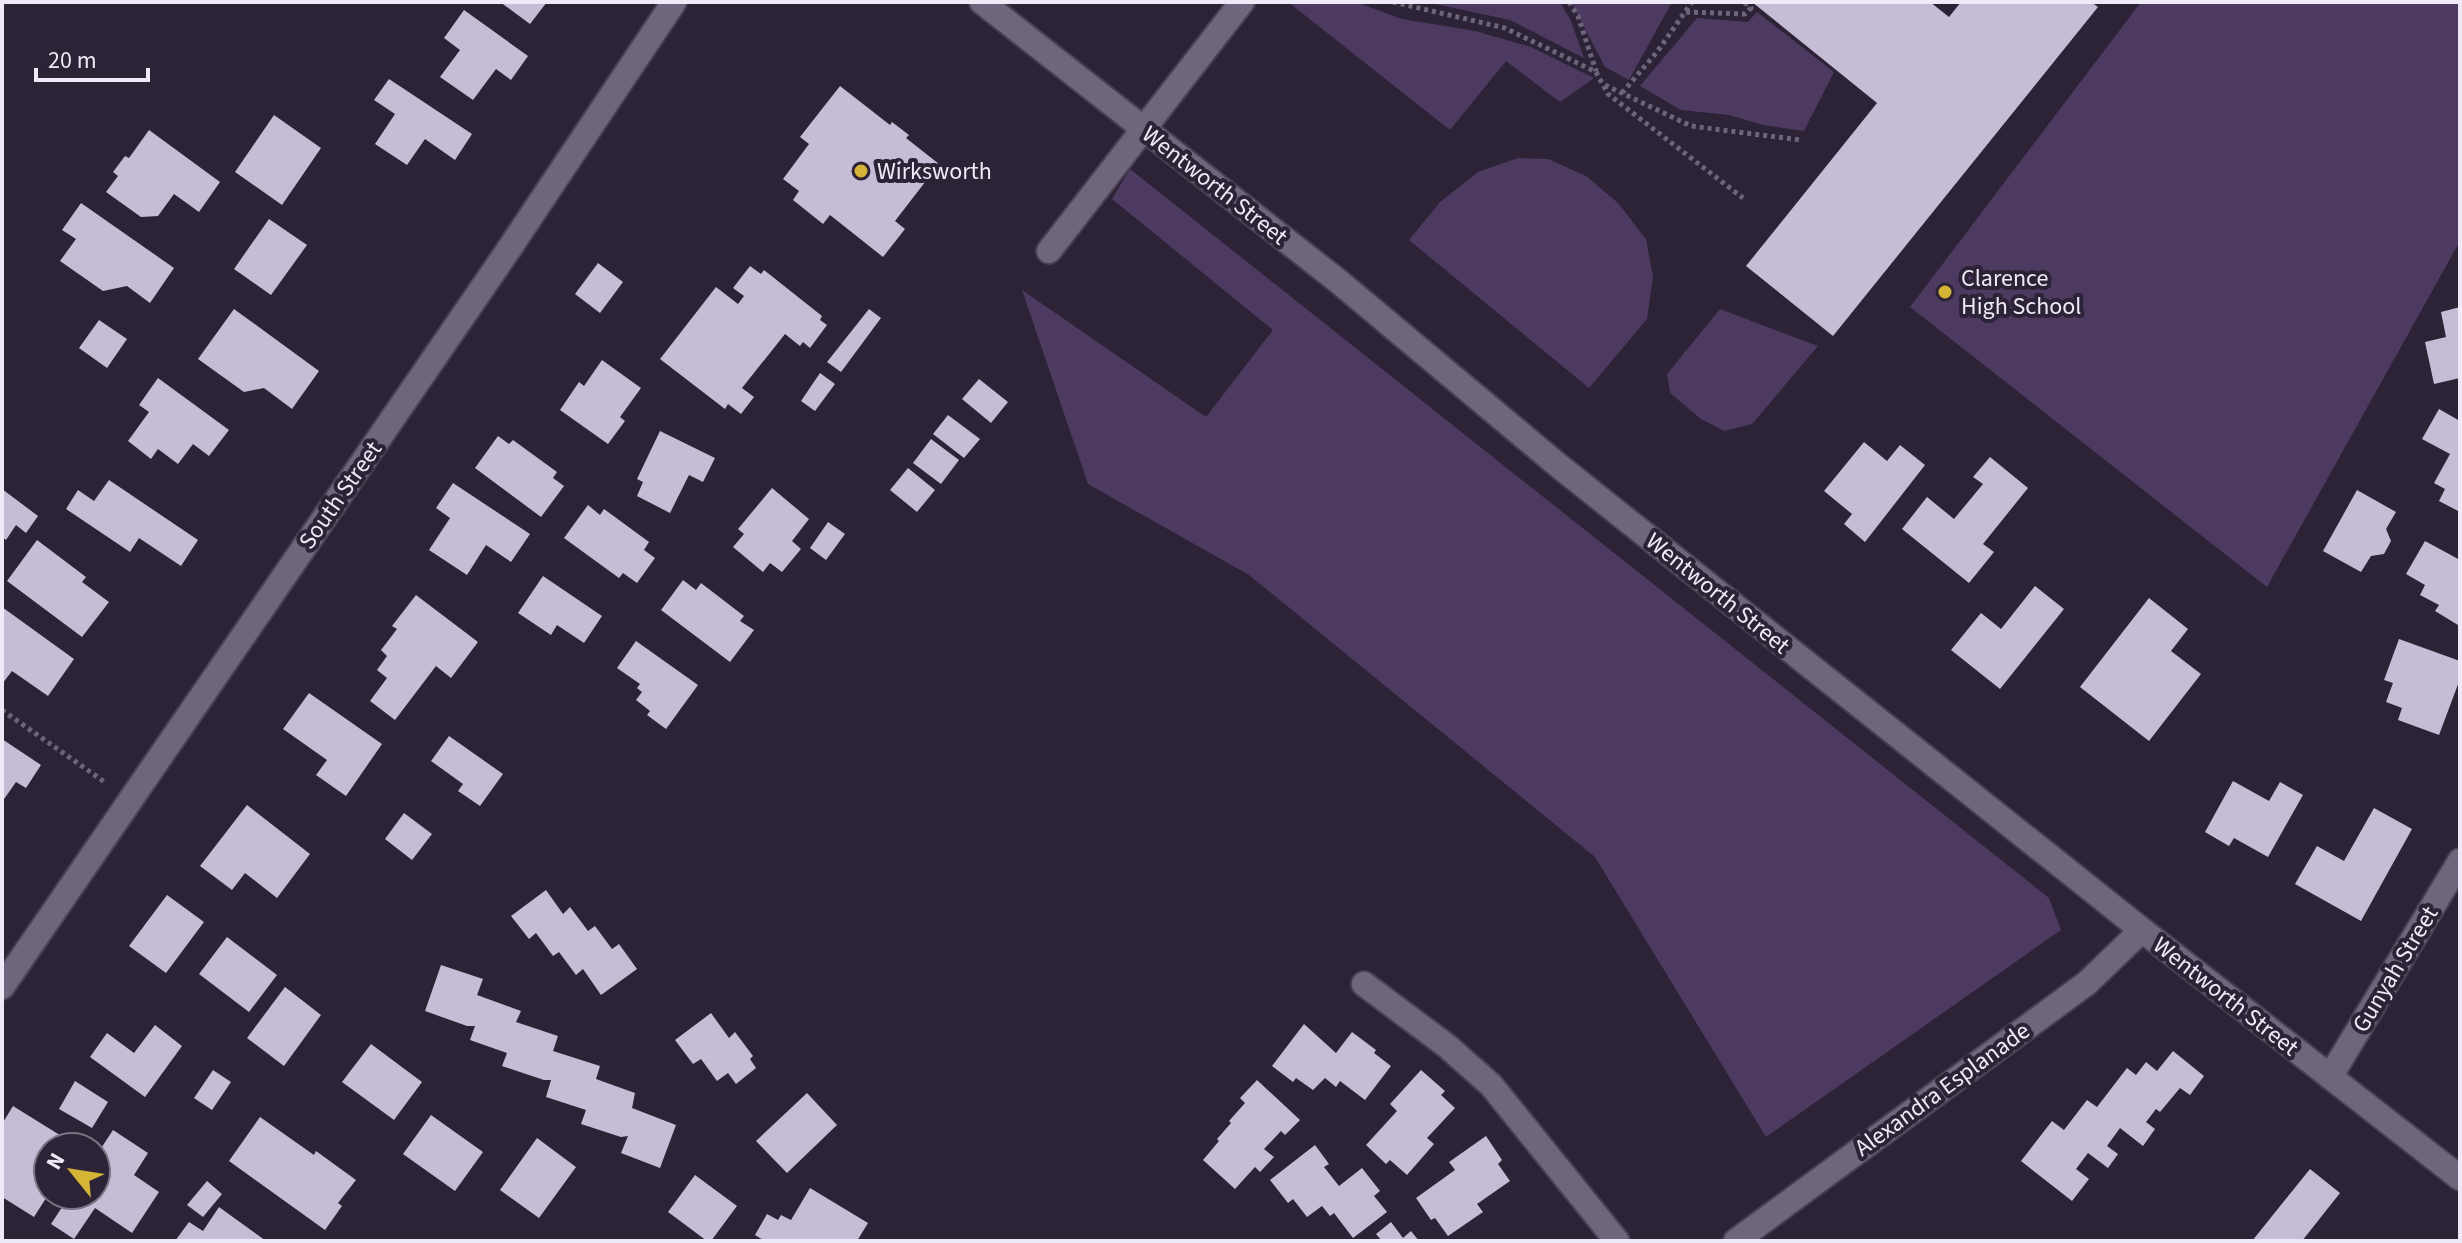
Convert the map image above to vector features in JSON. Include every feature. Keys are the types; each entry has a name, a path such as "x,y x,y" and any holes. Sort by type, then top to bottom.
{"street":[{"name":"South Street","path":"2,987 505,255 674,2"},
{"name":"Wentworth Street","path":"982,2 1338,281 1559,466 2142,930 2460,1178"},
{"path":"1049,251 1230,12 1242,2"},
{"name":"Gunyah Street","path":"2330,1077 2460,861"},
{"name":"Alexandra Esplanade","path":"1736,1241 2087,983 2142,930"},
{"path":"1364,984 1447,1046 1491,1085 1617,1241"}],"path":[{"path":"1393,2 1505,28 1596,72"},
{"path":"1569,2 1578,16 1596,72 1608,94 1743,198"},
{"path":"1622,93 1657,52 1692,2"},
{"path":"1685,12 1745,14 1751,8 1744,2"},
{"path":"1604,85 1691,126 1800,140"},
{"path":"2,710 131,800"}],"shaded area":[{"path":"1288,2 1356,2 1402,19 1475,31 1531,47 1594,78 1560,102 1506,61 1450,130"},
{"path":"1426,2 1560,2 1571,21 1584,58 1510,20"},
{"path":"1571,2 1672,2 1629,80 1605,67"},
{"path":"2141,2 2460,2 2460,241 2267,587 1910,307"},
{"path":"1757,12 1834,72 1804,131 1763,125 1729,115 1681,110 1640,86 1697,18 1748,22"},
{"path":"1518,158 1548,159 1586,176 1618,203 1646,239 1653,277 1647,319 1589,388 1409,240 1440,202 1478,172"},
{"path":"1130,169 2049,898 2061,930 1766,1137 1595,857 1249,575 1088,484 1022,290 1206,417 1273,330 1112,199"},
{"path":"1720,309 1818,346 1752,424 1724,431 1701,419 1670,393 1667,374"}],"building":[{"path":"500,2 547,2 530,24"},
{"path":"1752,2 1930,2 1949,17 1961,2 2091,2 2098,7 1833,336 1746,266 1877,103"},
{"path":"464,10 528,56 511,80 496,69 473,100 440,77 460,50 444,38"},
{"path":"389,79 472,134 455,160 425,139 407,165 375,144 395,114 374,100"},
{"name":"Wirksworth","path":"840,86 890,125 892,122 909,135 906,138 939,164 895,221 905,229 883,257 830,215 823,224 793,200 799,191 783,179 809,144 800,137"},
{"path":"274,115 321,148 282,205 235,172"},
{"path":"149,130 220,182 199,212 174,194 158,216 141,217 106,192 118,176 113,172 125,156 129,158"},
{"path":"81,203 174,268 150,303 127,286 103,291 60,261 76,239 62,230"},
{"path":"269,219 307,245 271,295 234,269"},
{"path":"598,263 623,282 600,313 575,294"},
{"path":"750,266 761,274 764,270 822,316 820,320 827,325 810,348 803,342 800,346 785,334 742,388 754,397 741,414 728,404 725,409 660,359 716,287 738,304 744,296 733,288"},
{"path":"2460,307 2460,378 2434,384 2425,342 2446,337 2441,312"},
{"path":"234,309 319,371 292,409 264,388 244,392 198,359"},
{"path":"869,309 881,318 841,372 827,362"},
{"path":"99,320 127,339 107,368 79,348"},
{"path":"602,360 641,388 620,417 625,421 608,444 560,410 579,382 584,386"},
{"path":"820,373 835,384 815,411 801,401"},
{"path":"158,378 229,430 209,456 193,444 178,464 158,449 151,459 128,441 149,412 139,405"},
{"path":"979,379 1008,402 991,423 962,399"},
{"path":"2439,409 2460,421 2460,512 2439,501 2445,489 2434,483 2450,454 2422,439"},
{"path":"948,415 980,439 964,458 933,434"},
{"path":"660,431 715,458 703,482 689,475 670,513 637,496 643,482 637,479"},
{"path":"498,436 509,444 513,440 557,472 553,478 564,486 541,517 475,468"},
{"path":"931,439 959,460 941,484 913,463"},
{"path":"1864,442 1887,461 1900,445 1925,465 1865,542 1844,524 1852,514 1824,491"},
{"path":"1990,457 2028,488 1983,544 1994,552 1969,583 1902,529 1927,497 1954,519 1983,484 1973,477"},
{"path":"908,468 935,490 917,512 890,490"},
{"path":"109,480 198,540 181,566 139,538 130,552 66,509 78,490 94,501"},
{"path":"453,483 530,534 511,562 486,545 467,575 429,550 450,518 436,508"},
{"path":"772,488 809,519 792,541 801,549 782,572 770,563 763,572 733,547 744,534 738,529"},
{"path":"2,489 38,516 26,533 16,525 6,540 2,537"},
{"path":"2357,490 2396,512 2386,529 2391,541 2384,554 2371,556 2361,572 2323,551"},
{"path":"588,505 600,515 604,509 649,542 644,550 655,558 637,583 623,573 619,578 564,538"},
{"path":"828,522 845,534 826,560 810,548"},
{"path":"37,540 86,577 82,582 109,602 82,637 7,581"},
{"path":"2425,541 2460,560 2458,625 2435,611 2439,605 2420,595 2425,585 2406,574"},
{"path":"543,576 602,616 584,643 557,625 551,635 518,613"},
{"path":"683,580 696,590 701,583 744,616 740,621 754,630 730,662 661,610"},
{"path":"2035,586 2064,609 2000,689 1951,650 1981,613 2001,629"},
{"path":"416,595 478,642 451,678 436,666 395,720 370,701 387,678 377,670 387,656 381,650 397,629 392,626"},
{"path":"2149,598 2188,629 2171,651 2201,674 2149,741 2080,687"},
{"path":"2,607 74,659 48,696 12,671 2,684"},
{"path":"2399,639 2460,661 2460,679 2439,735 2398,720 2402,708 2386,702 2393,683 2384,680"},
{"path":"636,641 698,685 666,729 647,715 650,711 636,700 642,692 637,688 640,684 617,668"},
{"path":"309,693 382,744 346,796 316,775 327,760 283,729"},
{"path":"449,736 503,774 480,806 458,791 463,784 431,761"},
{"path":"2,739 41,765 26,788 16,782 2,802"},
{"path":"2233,781 2269,801 2280,782 2303,795 2268,857 2234,838 2229,846 2205,832"},
{"path":"247,805 310,854 277,898 245,873 232,890 200,866"},
{"path":"2374,808 2412,829 2361,921 2295,884 2317,846 2344,861"},
{"path":"404,813 432,834 412,860 385,839"},
{"path":"546,890 563,914 570,907 588,931 595,926 612,949 619,944 637,969 601,995 583,969 576,975 559,952 553,956 536,933 529,939 511,916"},
{"path":"167,895 204,922 166,973 129,946"},
{"path":"227,937 277,975 249,1012 199,974"},
{"path":"441,965 483,979 477,995 521,1011 516,1022 558,1036 553,1051 600,1066 596,1079 635,1093 632,1108 676,1125 660,1168 621,1153 628,1136 621,1137 581,1124 586,1110 546,1097 551,1080 502,1066 507,1053 470,1040 475,1026 425,1011"},
{"path":"285,987 321,1015 284,1066 247,1038"},
{"path":"711,1013 729,1038 735,1032 753,1056 750,1059 756,1068 736,1084 728,1073 717,1081 701,1059 693,1064 675,1040"},
{"path":"1304,1024 1336,1053 1352,1032 1391,1066 1365,1100 1340,1081 1336,1087 1325,1078 1313,1090 1296,1078 1293,1082 1272,1066"},
{"path":"155,1025 182,1046 145,1097 90,1057 107,1033 134,1053"},
{"path":"371,1044 422,1082 394,1120 342,1082"},
{"path":"2173,1051 2204,1076 2190,1095 2180,1088 2160,1112 2156,1109 2146,1122 2155,1129 2143,1146 2120,1128 2107,1146 2118,1154 2108,1168 2088,1153 2076,1169 2089,1179 2072,1201 2021,1161 2052,1121 2064,1130 2087,1100 2097,1107 2127,1068 2136,1075 2146,1062 2157,1071"},
{"path":"213,1070 231,1082 212,1110 194,1098"},
{"path":"1421,1070 1445,1091 1441,1095 1455,1108 1427,1138 1434,1144 1407,1175 1390,1160 1386,1164 1366,1145 1397,1111 1390,1104"},
{"path":"1257,1080 1300,1120 1285,1135 1281,1131 1264,1149 1274,1157 1260,1172 1255,1167 1235,1189 1203,1160 1245,1103 1240,1098"},
{"path":"75,1081 108,1102 92,1128 59,1109"},
{"path":"807,1093 837,1125 787,1173 756,1141"},
{"path":"13,1106 53,1131 32,1131 32,1211 38,1211 34,1217 2,1197 2,1124"},
{"path":"431,1115 483,1152 455,1191 403,1154"},
{"path":"260,1117 356,1180 338,1203 342,1206 325,1230 229,1161"},
{"path":"112,1132 148,1153 134,1175 159,1192 132,1233 99,1211 112,1211"},
{"path":"1486,1136 1502,1160 1498,1164 1510,1181 1477,1204 1483,1212 1448,1236 1435,1218 1431,1220 1416,1198 1455,1170 1449,1162"},
{"path":"537,1138 576,1167 539,1218 500,1190"},
{"path":"1315,1145 1329,1164 1324,1167 1339,1186 1362,1168 1380,1191 1374,1196 1387,1212 1353,1238 1334,1213 1330,1216 1322,1206 1307,1217 1293,1199 1288,1203 1270,1180"},
{"path":"2310,1169 2340,1193 2302,1241 2252,1241"},
{"path":"695,1175 737,1206 711,1241 668,1212"},
{"path":"207,1181 222,1194 203,1217 187,1205"},
{"path":"810,1188 868,1223 857,1241 765,1241 755,1235 767,1214 778,1220 781,1215 791,1220"},
{"path":"219,1207 266,1241 175,1241 189,1222 203,1231"},
{"path":"60,1211 93,1211 74,1239 51,1224"},
{"path":"1391,1222 1403,1238 1411,1231 1419,1241 1382,1241 1376,1234"}],"place":[{"name":"Wirksworth","path":"861,171"},
{"name":"Clarence High School","path":"1945,292"}]}
